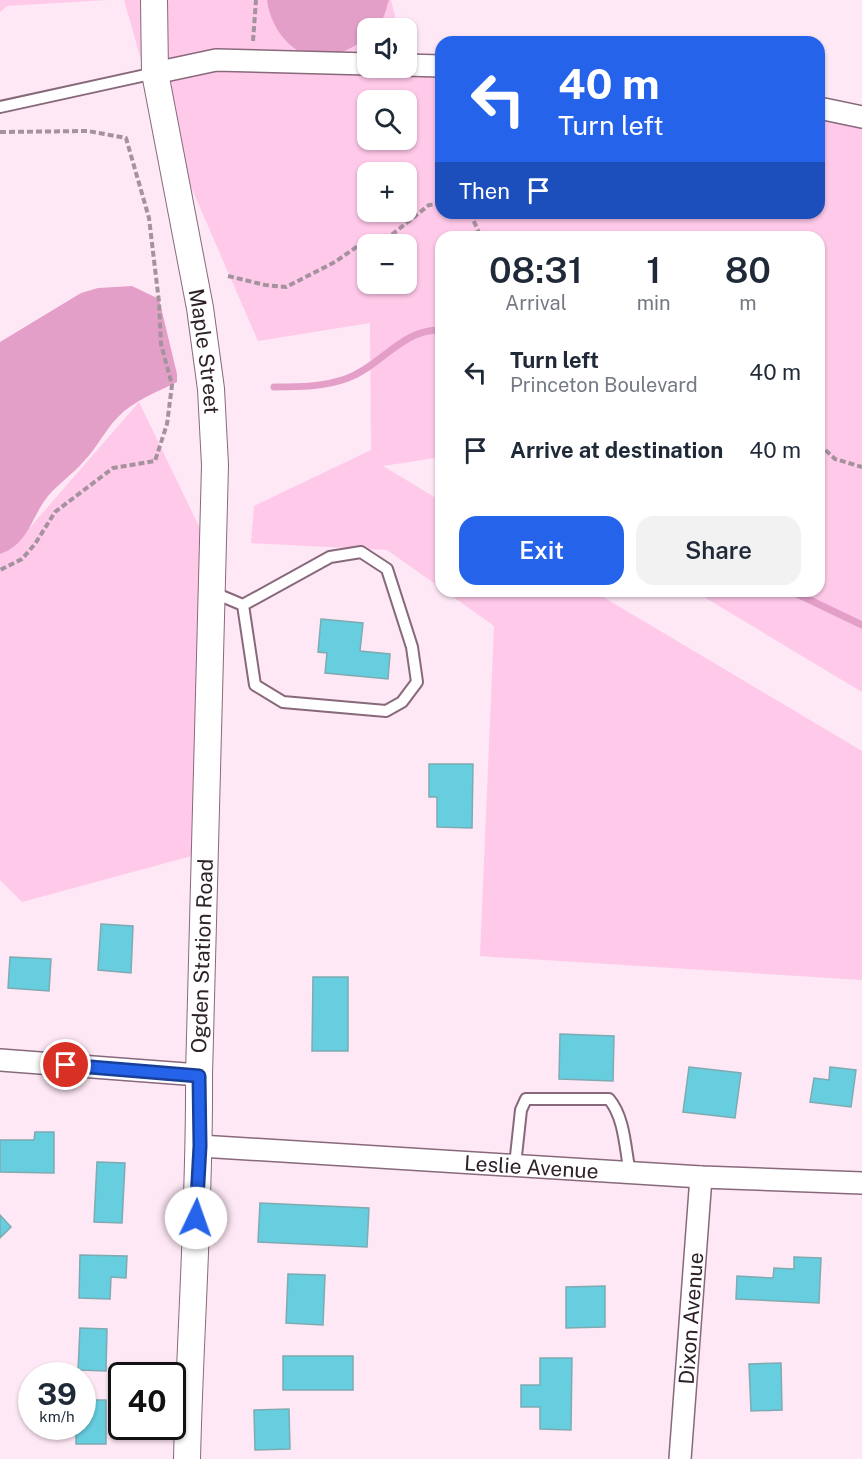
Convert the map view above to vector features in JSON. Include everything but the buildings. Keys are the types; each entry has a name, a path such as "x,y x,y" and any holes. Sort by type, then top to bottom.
{"street":[{"name":"Maple Street","path":"154,0 155,73 200,308 211,389 215,465 211,633"},
{"path":"155,73 216,60 357,64"},
{"path":"417,65 435,66"},
{"path":"825,109 862,117"},
{"name":"Ogden Station Road","path":"187,1459 190,1336 200,1146 199,1076 211,633"},
{"path":"0,1060 199,1076"},
{"name":"Leslie Avenue","path":"200,1146 701,1177 862,1183"},
{"name":"Dixon Avenue","path":"680,1459 701,1177"}],"lane":[{"path":"0,107 155,73"},
{"path":"212,592 243,604 330,557 361,552 387,569 412,647 417,682 402,702 386,711 283,702 255,685 243,604"},
{"path":"514,1165 520,1110 526,1099 609,1099 620,1120 630,1173"}],"path":[{"path":"252,46 256,0"},
{"path":"0,132 88,131 126,138 149,218 159,302 161,344 172,385 167,424 155,461 113,468 55,512 35,544 22,559 0,570"},
{"path":"228,276 265,285 286,287 335,262 365,242 384,241 429,205 435,204"},
{"path":"825,450 835,459 862,467"}],"shaded area":[{"path":"0,0 107,0 7,6 0,12"},
{"path":"124,0 391,0 396,18 357,18 357,78 435,77 435,219 825,219 825,109 862,118 862,692 704,597 825,597 825,231 435,231 435,458 383,466 435,497 435,584 387,550 251,543 254,506 371,450 370,323 258,341 151,95"},
{"path":"267,0 389,0 383,18 357,18 357,44 334,55 322,57 311,56 292,47 278,30"},
{"path":"132,286 159,299 177,382 153,393 124,411 89,456 48,496 17,544 0,554 0,342 81,293 98,288"},
{"path":"139,402 206,541 199,854 22,902 0,880 0,552 12,548"},
{"path":"453,597 603,597 862,751 862,980 480,956 494,626"}],"waterway":[{"path":"274,387 321,385 348,378 371,365 403,341 427,331 435,330"},
{"path":"804,597 862,625"}],"route":[{"path":"66,1065 199,1076 200,1146 196,1218"}]}
